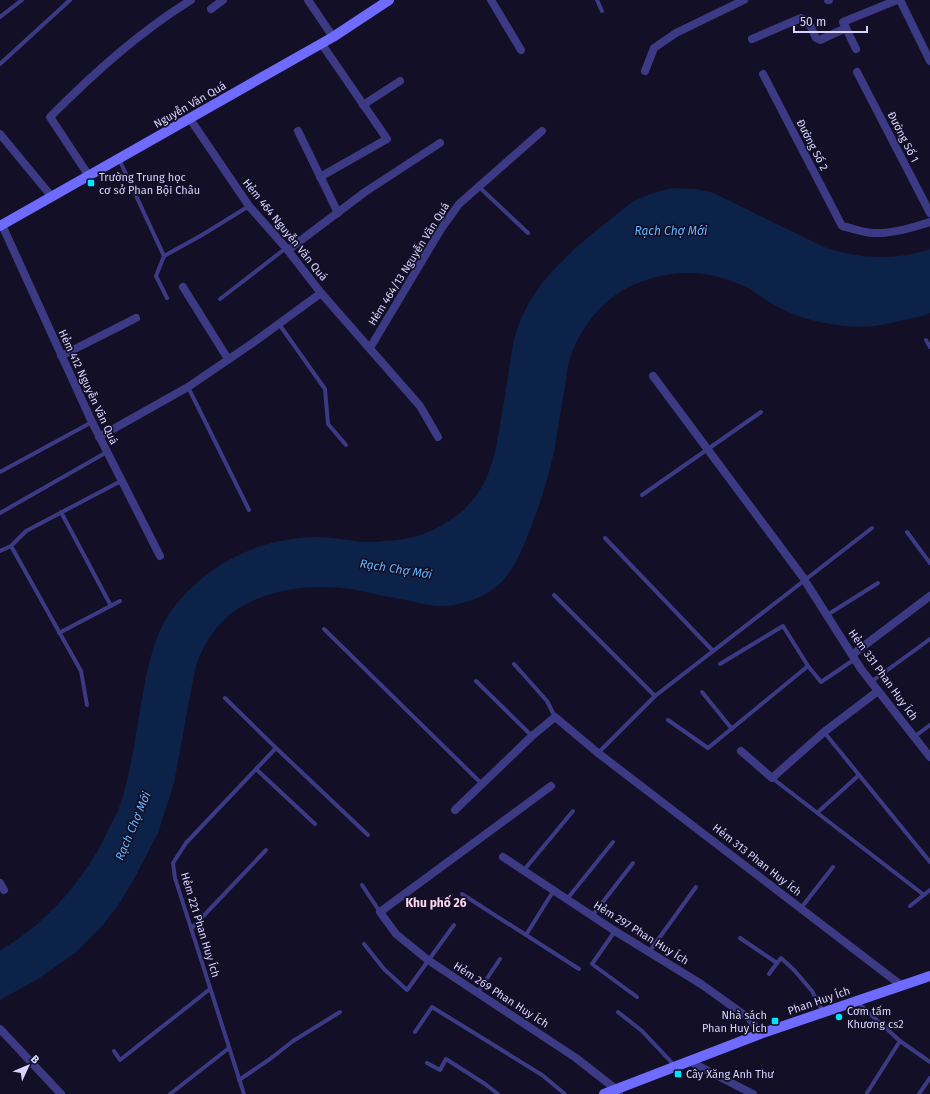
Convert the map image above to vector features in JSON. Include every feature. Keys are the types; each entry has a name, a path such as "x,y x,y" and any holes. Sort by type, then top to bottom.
{"main road":[{"name":"Nguyễn Văn Quá","path":"1,225 333,37 389,0"},
{"name":"Phan Huy Ích","path":"604,1094 618,1092 676,1066 760,1034 930,976"}],"street":[{"path":"89,176 50,117 81,86 132,43 176,9 191,0"},
{"path":"211,9 223,0"},
{"path":"308,0 333,37"},
{"path":"491,0 521,50"},
{"path":"646,71 654,48 676,33 726,4 744,0"},
{"path":"856,48 843,22 897,0"},
{"path":"900,0 930,61"},
{"path":"752,39 802,18 806,19 816,38 820,40 846,28"},
{"path":"320,177 387,139 321,43"},
{"name":"Đường Số 1","path":"857,72 930,213"},
{"name":"Đường Số 2","path":"763,74 842,226 871,233 910,229 930,222"},
{"path":"363,105 400,81"},
{"name":"Hẻm 464 Nguyễn Văn Quá","path":"190,119 249,206 287,249 321,293 420,406 438,437"},
{"path":"298,131 338,213"},
{"name":"Hẻm 464/13 Nguyễn Văn Quá","path":"370,348 441,229 459,204 542,131"},
{"path":"0,134 52,197"},
{"path":"287,249 365,192 440,143"},
{"name":"Hẻm 412 Nguyễn Văn Quá","path":"1,225 99,437 160,556"},
{"path":"183,287 228,359"},
{"path":"99,437 188,387 321,293"},
{"path":"62,356 136,318"},
{"name":"Hẻm 331 Phan Huy Ích","path":"653,376 806,582 861,669 930,757"},
{"path":"854,656 930,596"},
{"path":"741,751 772,778 824,732 878,691"},
{"path":"454,810 532,736 555,717"},
{"name":"Hẻm 313 Phan Huy Ích","path":"555,717 598,752 902,986"},
{"path":"380,912 551,786"},
{"name":"Hẻm 297 Phan Huy Ích","path":"503,857 615,931 701,984 750,1019 760,1034"},
{"name":"Hẻm 269 Phan Huy Ích","path":"380,912 396,934 428,960 576,1058 618,1092"},
{"path":"0,1029 61,1094"},
{"path":"689,1061 753,1094"}],"lane":[{"path":"0,18 22,0"},
{"path":"0,64 70,0"},
{"path":"597,0 602,11"},
{"path":"119,159 164,256"},
{"path":"478,186 528,233"},
{"path":"166,298 156,276 164,256 249,206"},
{"path":"220,299 287,249"},
{"path":"279,324 325,389 328,424 346,445"},
{"path":"926,340 930,348"},
{"path":"188,387 250,510"},
{"path":"642,495 761,412"},
{"path":"0,472 92,422"},
{"path":"0,513 107,452"},
{"path":"0,551 11,546 26,531 121,480"},
{"path":"61,512 111,606"},
{"path":"598,752 655,696 806,582 872,528"},
{"path":"907,532 930,563"},
{"path":"605,538 713,651"},
{"path":"11,546 81,671 87,705"},
{"path":"826,615 878,583"},
{"path":"554,596 655,696"},
{"path":"60,633 120,601"},
{"path":"720,664 783,626 808,666 821,682 854,656"},
{"path":"324,630 482,784"},
{"path":"871,682 930,639"},
{"path":"514,664 547,701 555,717"},
{"path":"668,720 708,748 808,666"},
{"path":"476,681 532,736"},
{"path":"702,692 732,729"},
{"path":"225,698 368,834"},
{"path":"914,737 930,725"},
{"path":"824,732 930,862"},
{"name":"Hẻm 221 Phan Huy Ích","path":"244,1094 175,878 173,862 186,843 276,748"},
{"path":"256,769 315,824"},
{"path":"818,812 859,775"},
{"path":"772,778 924,895"},
{"path":"524,870 573,811"},
{"path":"567,899 613,842"},
{"path":"191,929 266,850"},
{"path":"592,916 633,863"},
{"path":"801,908 833,867"},
{"name":"Hẻm 269 Phan Huy Ích","path":"362,885 380,912"},
{"path":"649,952 696,887"},
{"path":"526,935 554,890"},
{"path":"910,906 930,890"},
{"path":"462,894 579,969"},
{"path":"364,944 384,970 407,990 454,925"},
{"path":"615,931 592,964 637,997"},
{"path":"740,938 777,963"},
{"path":"769,974 781,958 794,970 812,992 824,1012"},
{"path":"478,992 500,959"},
{"path":"114,1051 120,1060 210,989"},
{"path":"857,1001 900,1042 930,1062"},
{"path":"415,1032 432,1006 542,1075 565,1094"},
{"path":"239,1080 270,1059 292,1041 340,1012"},
{"path":"618,1012 642,1030 676,1066"},
{"path":"867,1093 900,1042"},
{"path":"170,1094 229,1048"},
{"path":"427,1063 440,1070 446,1059 498,1094"},
{"path":"919,1094 930,1078"}],"water":[{"name":"Rạch Chợ Mới","path":"674,188 695,189 711,192 824,247 837,251 863,256 890,257 917,253 930,249 930,313 923,316 868,327 843,326 824,323 775,306 748,288 734,282 705,274 691,273 677,273 648,279 633,285 612,298 586,325 574,347 567,369 555,447 544,490 523,548 515,564 499,585 476,599 445,606 428,605 357,590 317,587 296,589 276,592 256,599 238,609 223,621 205,645 195,669 174,783 158,833 133,881 117,907 103,925 75,953 38,979 0,1000 0,950 29,931 68,893 89,865 118,811 129,774 148,668 156,640 177,603 190,588 221,564 238,555 275,542 295,538 315,537 363,542 380,542 405,539 434,530 460,513 470,504 477,494 492,463 498,439 515,338 519,324 528,305 539,288 552,271 567,256 632,202 653,193"}],"place":[{"name":"Trường Trung học cơ sở Phan Bội Châu","path":"91,183"},
{"name":"Cơm tấm Khương cs2","path":"839,1017"},
{"name":"Nhà sách Phan Huy Ích","path":"775,1021"},
{"name":"Cây Xăng Anh Thư","path":"678,1074"}],"district":[{"name":"Khu phố 26","path":"436,903"}]}
